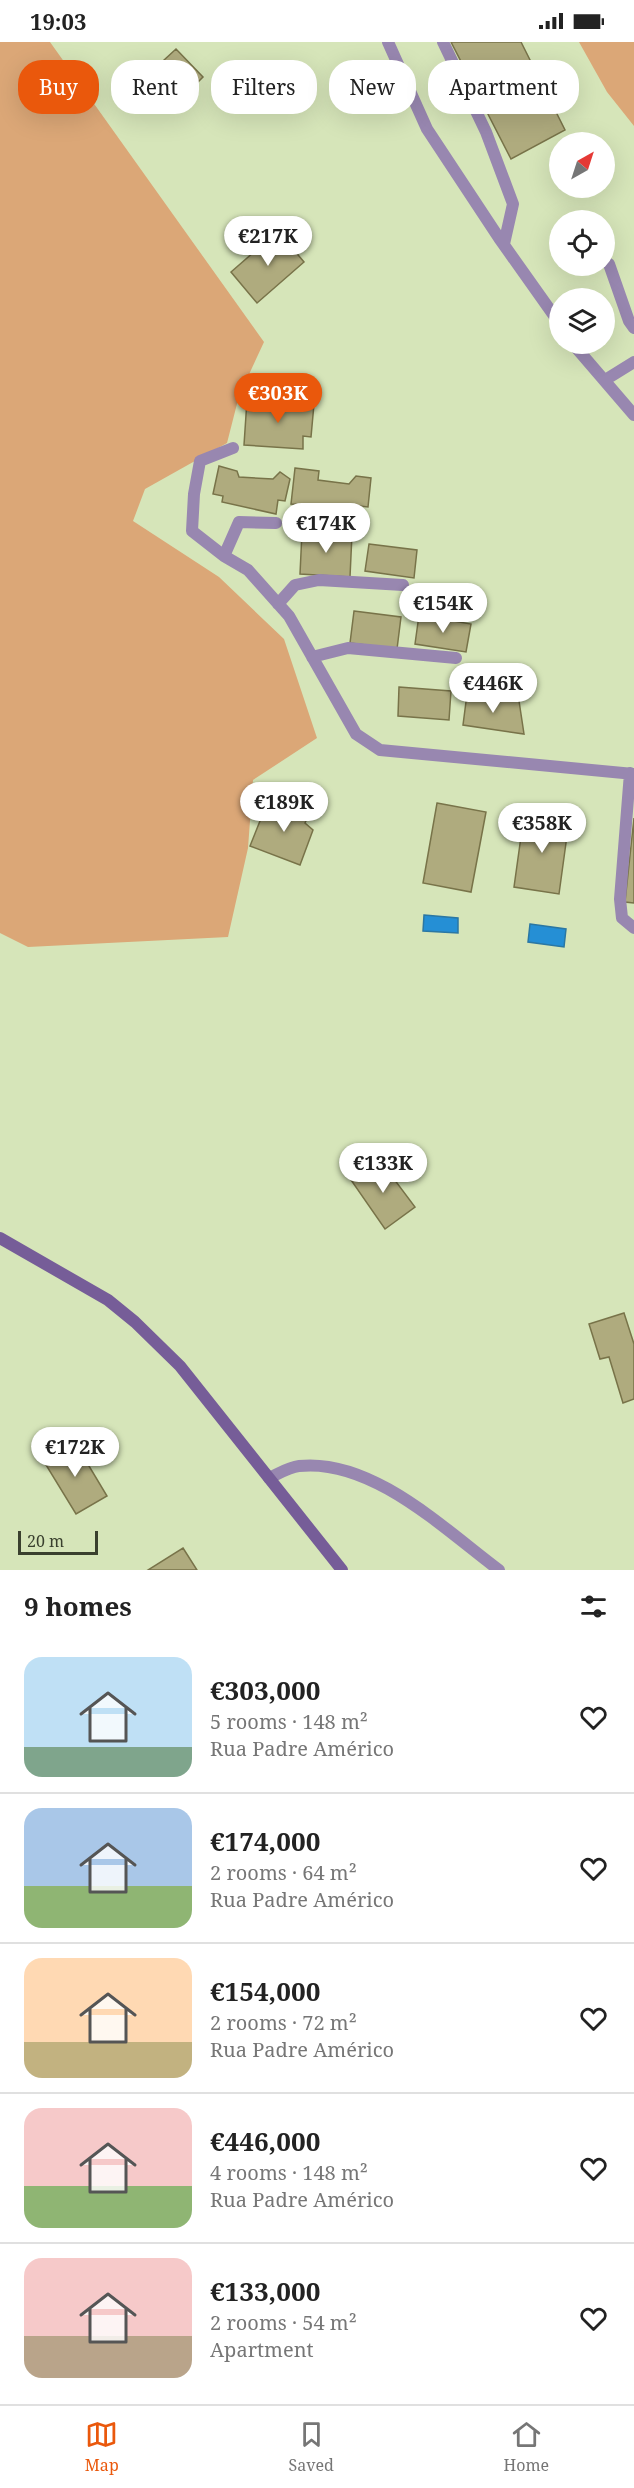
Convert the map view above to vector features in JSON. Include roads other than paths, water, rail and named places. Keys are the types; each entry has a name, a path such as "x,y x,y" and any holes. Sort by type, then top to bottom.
{"main road":[{"path":"0,1238 90,1289 135,1322 180,1366 342,1570"}],"street":[{"path":"388,42 427,129 549,308"},
{"path":"443,42 486,132 513,204 504,244"},
{"path":"613,276 629,321 634,328"},
{"path":"582,354 634,415"},
{"path":"604,380 634,362"},
{"path":"233,448 200,461 194,494 192,531 224,556 248,570 289,616 356,734 380,750 632,773 620,899 622,918 634,928"},
{"path":"224,556 239,522 276,523"},
{"path":"278,604 295,585 319,580 403,585"},
{"path":"312,657 348,648 456,658"},
{"path":"269,1478 296,1466 324,1466 358,1475 398,1494 499,1570"}],"water":[{"path":"424,915 458,918 458,933 423,931"},
{"path":"530,924 566,929 564,947 528,942"}]}
